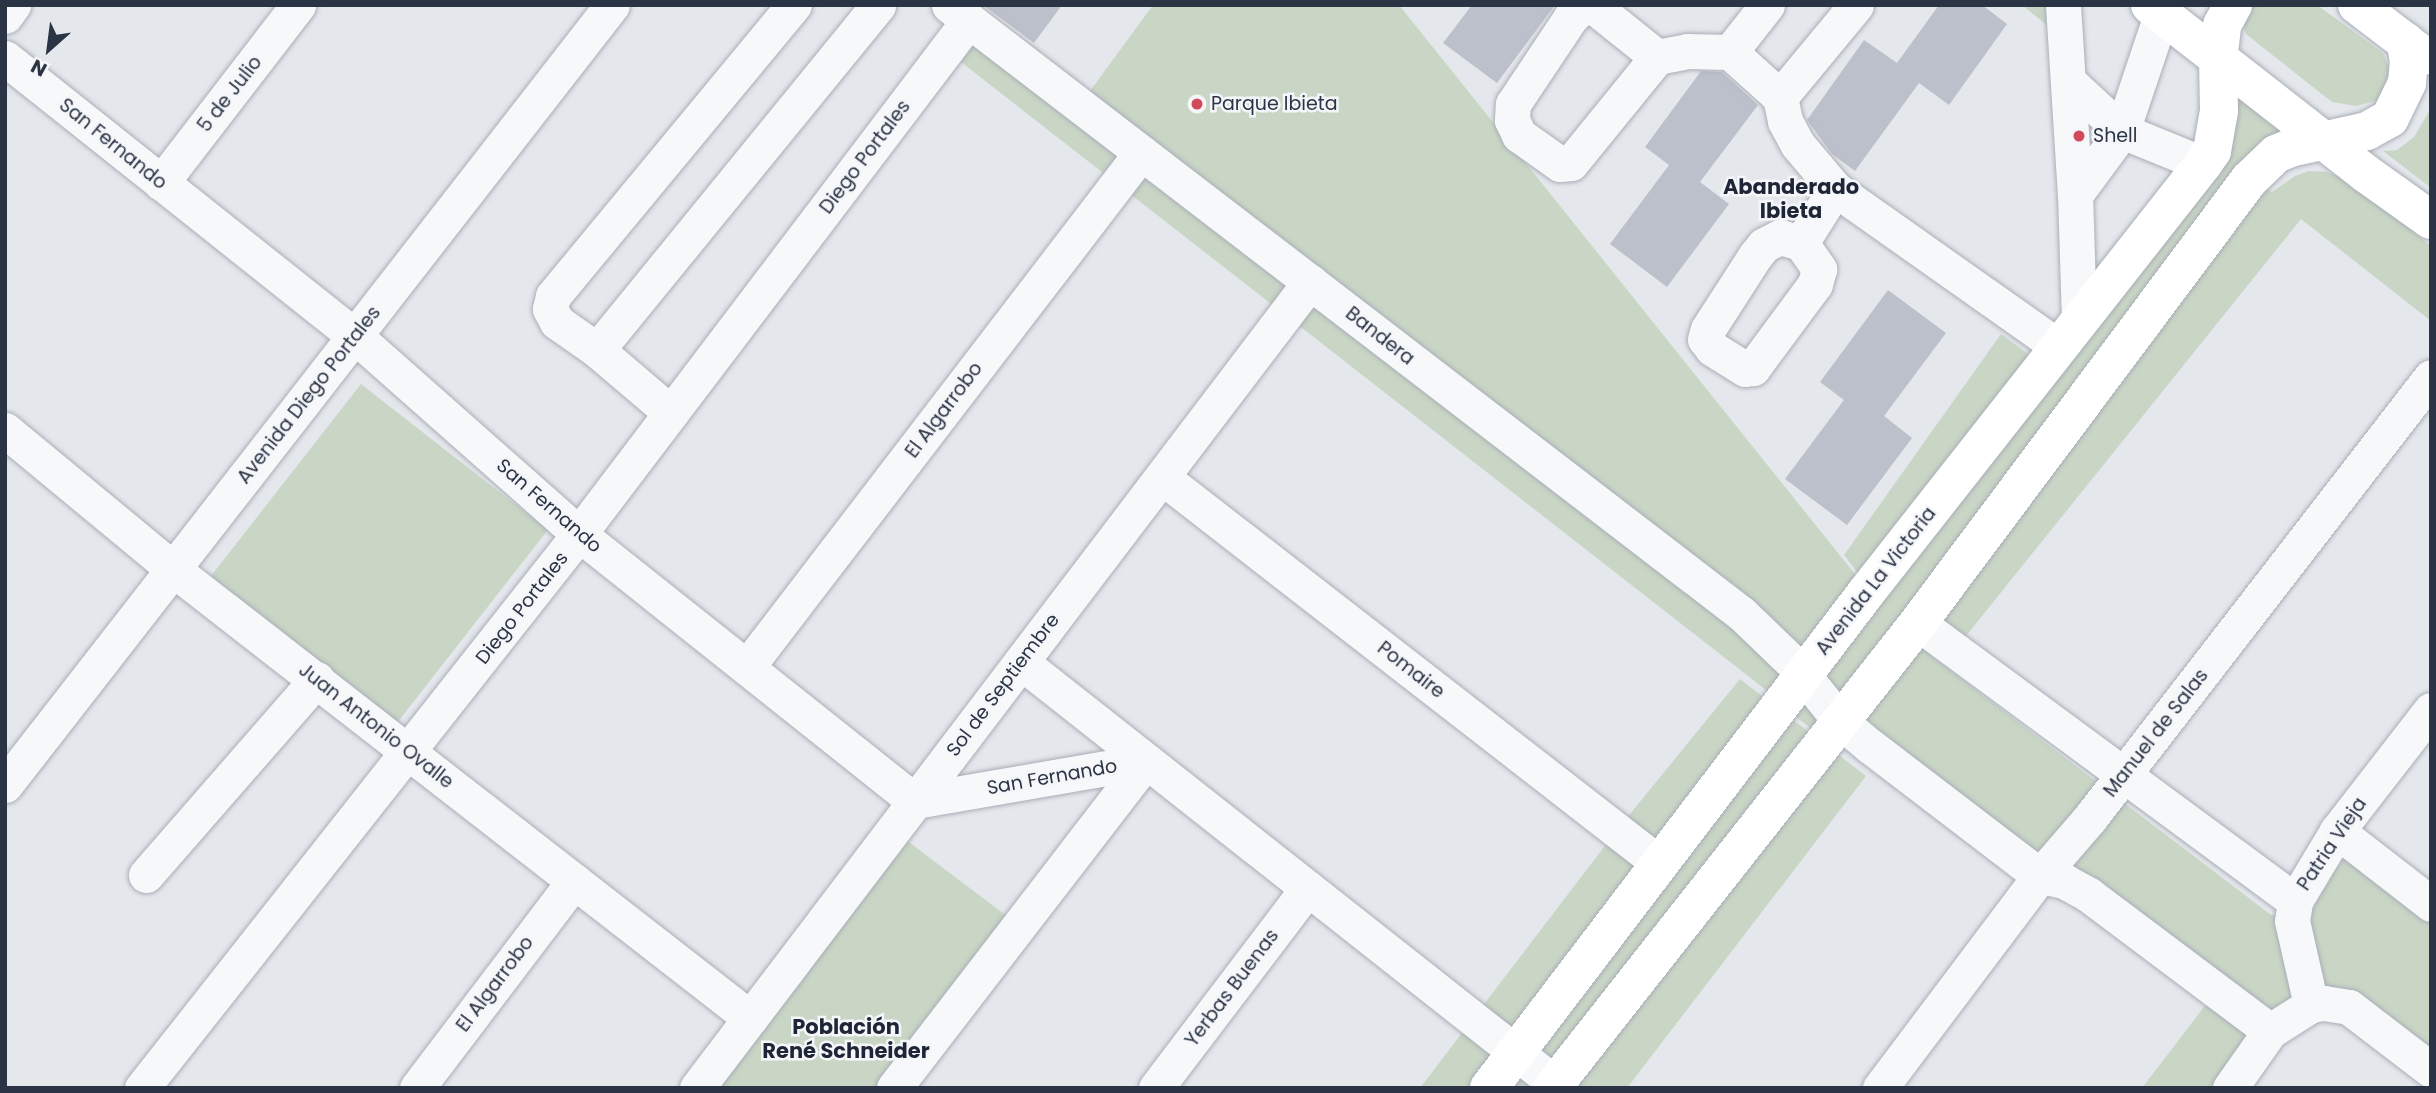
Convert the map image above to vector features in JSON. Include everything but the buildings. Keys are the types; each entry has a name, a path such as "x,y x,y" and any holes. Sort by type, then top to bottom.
{"main road":[{"name":"Avenida La Victoria","path":"1489,1088 1804,676 2212,151 2219,111 2218,60 2222,25 2233,5"},
{"path":"1556,1086 1917,623 2249,180 2276,154 2367,131 2390,118 2407,83 2409,61 2418,52 2357,5"},
{"path":"2156,10 2325,142 2431,220"}],"street":[{"path":"5,16 13,5"},
{"name":"5 de Julio","path":"161,183 298,5"},
{"name":"Avenida Diego Portales","path":"5,785 612,5"},
{"path":"671,413 597,350 557,322 550,309 553,296 794,5"},
{"path":"597,350 878,5"},
{"path":"1584,5 1571,17 1513,104 1512,120 1519,135 1560,164 1570,163 1657,57 1687,51 1730,52 1780,97 1785,121 1798,145 1835,189 2069,334 2075,195 2063,5"},
{"path":"1592,5 1657,57"},
{"path":"1730,52 1767,5"},
{"path":"1780,97 1856,5"},
{"path":"2075,195 2122,131 2156,10"},
{"name":"Bandera","path":"959,13 1742,614 1804,676 1840,721 2040,876"},
{"name":"Diego Portales","path":"142,1088 409,753 671,413 959,13"},
{"name":"San Fernando","path":"5,58 355,336 579,534 915,801 1146,761"},
{"path":"2068,81 2122,131 2203,164"},
{"name":"El Algarrobo","path":"747,667 1141,152"},
{"path":"1801,243 1835,189"},
{"name":"Sol de Septiembre","path":"697,1088 1310,282"},
{"name":"Manuel de Salas","path":"1880,1088 2040,876 2122,775 2431,377"},
{"name":"Juan Antonio Ovalle","path":"5,430 174,570 750,1018"},
{"name":"Pomaire","path":"1162,477 1660,863"},
{"path":"1917,623 2295,901"},
{"name":"San Fernando","path":"1021,662 1556,1086"},
{"path":"146,876 317,679"},
{"name":"Patria Vieja","path":"2311,1005 2292,921 2295,901 2337,831 2431,710"},
{"path":"894,1088 1146,761"},
{"path":"2337,831 2431,904"},
{"path":"2040,876 2064,881 2089,895 2270,1031"},
{"name":"El Algarrobo","path":"416,1088 574,881"},
{"name":"Yerbas Buenas","path":"1156,1088 1308,888"},
{"path":"2230,1088 2270,1031 2311,1005 2336,1003 2349,1007 2431,1070"}],"green space":[{"name":"Parque Ibieta","path":"1153,5 1399,5 1862,583 1775,697 961,62 972,40 1071,117"},
{"path":"2022,5 2053,5 2048,26"},
{"path":"2246,5 2317,5 2383,53 2390,70 2379,100 2356,106 2332,102 2246,34 2243,24"},
{"path":"2238,94 2296,141 2245,170 2272,192 2295,176 2309,171 2327,172 2351,181 2431,246 2431,321 2301,219 1962,641 1917,608 1820,735 1788,711 1878,599 1844,555 2001,334 2055,374"},
{"path":"2431,108 2431,188 2383,151 2397,150 2414,137"},
{"path":"361,384 548,530 397,723 210,577"},
{"path":"1913,642 2271,915 2298,916 2348,854 2431,918 2431,1056 2327,995 2230,1088 2142,1088 2217,990 1837,742"},
{"path":"1740,679 1866,776 1627,1088 1420,1088 1617,830"},
{"path":"906,840 1012,920 886,1088 719,1088"}],"place":[{"name":"Parque Ibieta","path":"1197,104"},
{"name":"Shell","path":"2079,136"}],"district":[{"name":"Abanderado Ibieta","path":"1791,199"},
{"name":"Población René Schneider","path":"846,1039"}]}
